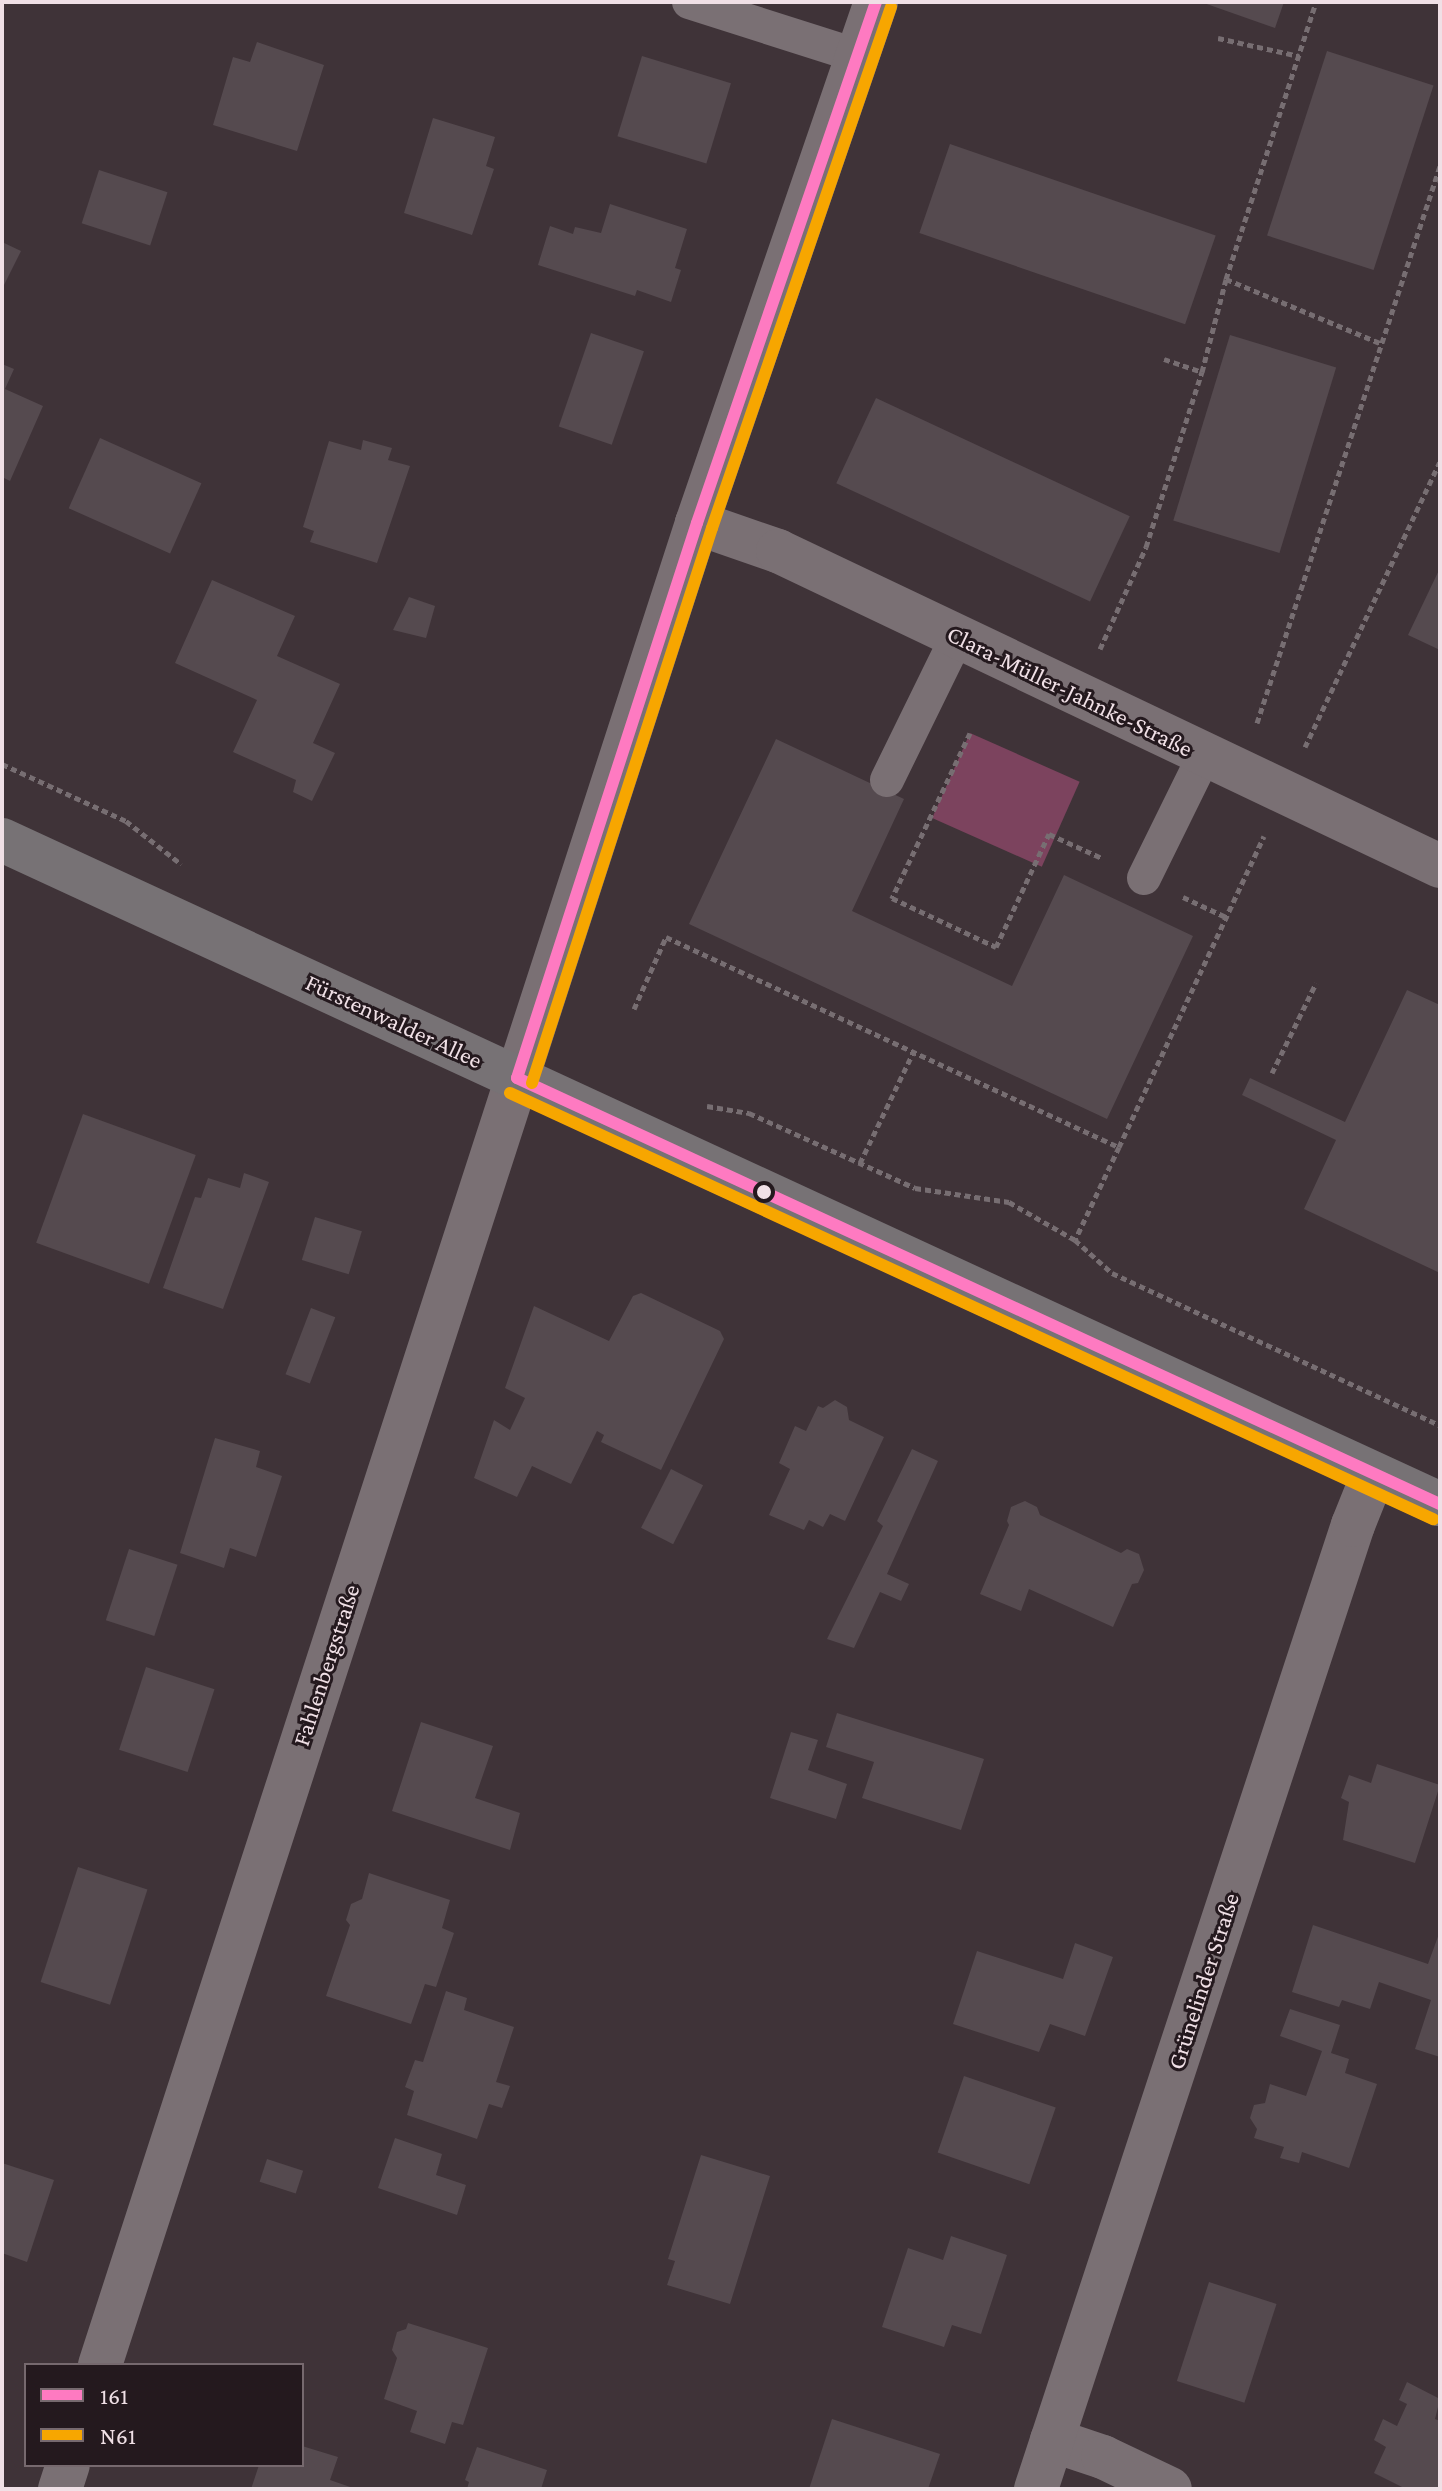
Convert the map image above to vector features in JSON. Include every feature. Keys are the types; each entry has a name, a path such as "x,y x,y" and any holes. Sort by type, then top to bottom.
{"main road":[{"name":"Fürstenwalder Allee","path":"2,840 1440,1504"}],"street":[{"name":"Fahlenbergstraße","path":"101,2363 697,523 876,2"},
{"name":"Clara-Müller-Jahnke-Straße","path":"697,523 778,551 1440,866"},
{"name":"Grünelinder Straße","path":"1036,2489 1353,1525 1373,1475"},
{"path":"1052,2440 1103,2457 1170,2489"},
{"path":"60,2489 67,2467"}],"lane":[{"path":"689,2 858,56"},
{"path":"887,780 957,637"},
{"path":"1144,878 1222,764"}],"path":[{"path":"1079,696 1146,547 1202,372 1226,279 1316,2"},
{"path":"1218,38 1299,56"},
{"path":"1222,764 1380,343 1440,166"},
{"path":"1226,279 1380,343"},
{"path":"1164,359 1202,372"},
{"path":"1075,1240 1440,462"},
{"path":"970,733 892,898 996,947 1049,834 1228,918"},
{"path":"2,764 126,821"},
{"path":"634,1009 666,937 1119,1147"},
{"path":"1272,1073 1316,983"},
{"path":"860,1163 914,1051"},
{"path":"694,1101 749,1113 915,1188 1009,1202 1075,1240 1112,1273 1440,1425"}],"shaded area":[{"path":"970,733 1080,782 1042,867 932,818"}],"building":[{"path":"1201,2 1284,2 1275,28"},
{"path":"257,42 324,65 297,151 213,125 233,57 250,62"},
{"path":"1327,51 1434,86 1374,270 1267,236"},
{"path":"642,56 731,83 706,164 617,136"},
{"path":"433,118 495,137 486,166 494,169 472,235 404,213"},
{"path":"950,144 1216,235 1185,324 919,233"},
{"path":"99,170 167,192 150,246 82,223"},
{"path":"610,204 687,229 675,268 681,270 671,302 637,290 635,296 538,265 550,226 573,234 575,227 601,233"},
{"path":"2,242 21,251 2,289"},
{"path":"591,333 644,351 612,445 559,427"},
{"path":"1230,335 1336,367 1279,553 1173,521"},
{"path":"2,364 14,369 5,389 43,406 10,481 2,477"},
{"path":"876,398 1130,516 1090,602 836,483"},
{"path":"100,438 201,483 170,553 69,508"},
{"path":"363,440 392,448 388,460 410,466 377,563 310,542 314,531 303,527 329,441 361,450"},
{"path":"1440,568 1440,650 1408,635"},
{"path":"212,580 295,616 277,656 340,684 313,743 335,753 312,801 293,792 296,780 233,752 257,700 175,663"},
{"path":"409,597 435,606 426,638 393,630"},
{"path":"776,739 904,799 852,911 1012,986 1064,875 1193,936 1107,1119 689,924"},
{"path":"1407,990 1440,1005 1440,1273 1304,1209 1336,1140 1242,1095 1250,1078 1345,1122"},
{"path":"83,1114 196,1155 149,1284 36,1243"},
{"path":"244,1173 269,1182 223,1309 163,1288 195,1197 201,1198 208,1178 240,1188"},
{"path":"315,1217 362,1231 349,1274 302,1260"},
{"path":"641,1293 720,1331 724,1339 661,1470 601,1442 604,1435 597,1431 571,1484 532,1466 517,1497 474,1478 494,1420 510,1430 525,1398 505,1388 534,1306 609,1341 633,1296"},
{"path":"311,1308 335,1317 310,1384 286,1374"},
{"path":"835,1400 847,1407 849,1420 884,1437 845,1521 830,1514 823,1527 809,1520 804,1530 769,1515 790,1469 779,1463 795,1426 806,1431 818,1406 823,1408"},
{"path":"215,1438 260,1451 256,1467 282,1476 256,1557 230,1548 224,1568 180,1553"},
{"path":"912,1449 938,1461 887,1574 909,1584 901,1601 880,1592 854,1648 827,1639 883,1526 877,1521"},
{"path":"671,1469 703,1485 673,1544 641,1528"},
{"path":"1025,1501 1037,1507 1040,1515 1121,1553 1127,1549 1139,1554 1144,1570 1138,1583 1132,1584 1113,1627 1029,1589 1021,1611 980,1594 1009,1525 1007,1521 1011,1507"},
{"path":"129,1549 178,1565 154,1636 106,1620"},
{"path":"146,1667 214,1689 188,1772 119,1750"},
{"path":"837,1713 984,1759 961,1830 862,1798 874,1762 826,1747"},
{"path":"421,1722 493,1746 475,1798 520,1813 510,1850 392,1811"},
{"path":"791,1732 818,1740 808,1770 847,1784 836,1819 770,1798"},
{"path":"1377,1764 1440,1785 1415,1863 1343,1840 1349,1802 1341,1798 1349,1775 1371,1783"},
{"path":"78,1867 147,1890 110,2005 41,1982"},
{"path":"369,1873 450,1900 442,1928 454,1933 436,1987 425,1984 411,2024 326,1996 350,1925 346,1920 351,1904 362,1899"},
{"path":"1313,1925 1428,1964 1440,1931 1440,2057 1415,2049 1431,2000 1379,1982 1370,2009 1342,2000 1339,2007 1292,1992"},
{"path":"1075,1943 1113,1957 1085,2036 1050,2024 1039,2052 953,2024 977,1951 1063,1979"},
{"path":"446,1991 467,1998 464,2010 514,2027 496,2082 510,2086 502,2108 489,2104 477,2139 407,2115 414,2091 405,2087 415,2060 423,2062"},
{"path":"1290,2009 1340,2025 1331,2053 1349,2059 1345,2073 1377,2084 1349,2168 1302,2152 1299,2163 1280,2158 1284,2147 1254,2138 1257,2129 1250,2118 1254,2105 1265,2103 1270,2084 1306,2096 1322,2051 1280,2036"},
{"path":"964,2076 1056,2108 1029,2184 938,2153"},
{"path":"395,2138 442,2154 436,2175 466,2185 457,2215 378,2188"},
{"path":"701,2155 770,2176 730,2304 667,2285 675,2261 668,2259"},
{"path":"267,2159 303,2171 296,2194 260,2182"},
{"path":"2,2163 54,2180 27,2262 2,2253"},
{"path":"951,2236 1007,2255 981,2334 952,2325 944,2347 882,2327 908,2248 943,2260"},
{"path":"1209,2282 1277,2304 1244,2403 1177,2381"},
{"path":"408,2323 488,2348 463,2425 452,2422 445,2444 410,2432 417,2411 384,2399 397,2358 392,2350 397,2332 406,2329"},
{"path":"1407,2382 1440,2399 1435,2419 1440,2421 1440,2489 1406,2489 1374,2473 1386,2447 1374,2440 1383,2419 1397,2426 1407,2404 1399,2400"},
{"path":"832,2419 940,2454 928,2489 809,2489"},
{"path":"304,2447 338,2457 330,2480 356,2489 251,2489 258,2467 304,2467"},
{"path":"477,2447 547,2470 541,2489 467,2489 469,2482 465,2480"}],"transit line":[{"name":"161","path":"517,1078 697,523 876,2"},
{"name":"N61","path":"532,1083 712,528 891,7"},
{"name":"161","path":"517,1078 1440,1504"},
{"name":"N61","path":"510,1093 1433,1519"}]}
